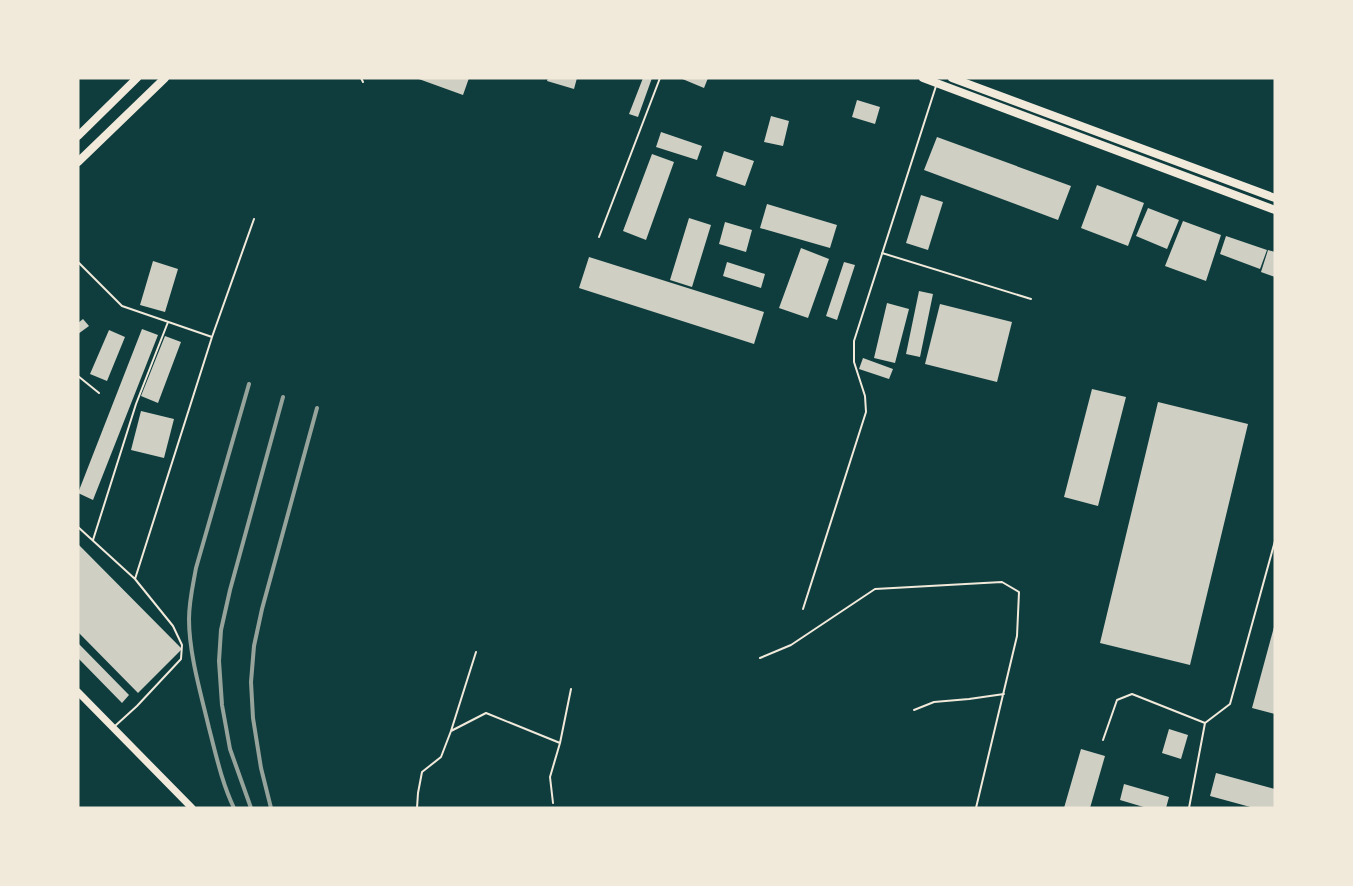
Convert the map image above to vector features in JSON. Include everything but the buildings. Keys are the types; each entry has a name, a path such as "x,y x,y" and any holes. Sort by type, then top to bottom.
{"main road":[{"path":"78,136 137,78"},
{"path":"78,162 165,78"},
{"path":"923,78 1275,210"},
{"path":"952,78 1275,198"}],"street":[{"path":"78,692 192,808"}],"lane":[{"path":"599,237 660,78"},
{"path":"803,609 866,412 865,396 854,362 854,341 937,83"},
{"path":"135,579 212,337 254,219"},
{"path":"882,253 1031,299"},
{"path":"78,262 122,306 212,337"},
{"path":"93,540 136,404 168,322"},
{"path":"78,376 99,393"},
{"path":"78,527 135,579 172,626 182,645 181,658 137,706 113,728"},
{"path":"1189,808 1205,723 1230,704 1275,541"},
{"path":"760,658 790,645 875,590 1002,582 1019,592 1017,636 976,808"},
{"path":"417,808 422,772 441,757 476,652"},
{"path":"553,803 550,777 560,743 571,689"},
{"path":"914,710 934,702 1004,694"},
{"path":"1103,740 1117,700 1132,694 1205,723"},
{"path":"451,731 486,713 560,743"}],"railway":[{"path":"234,808 220,769 199,688 191,646 189,612 196,568 249,384"},
{"path":"251,808 230,749 222,705 219,661 221,630 283,397"},
{"path":"271,808 261,768 253,718 251,682 254,646 317,408"}]}
